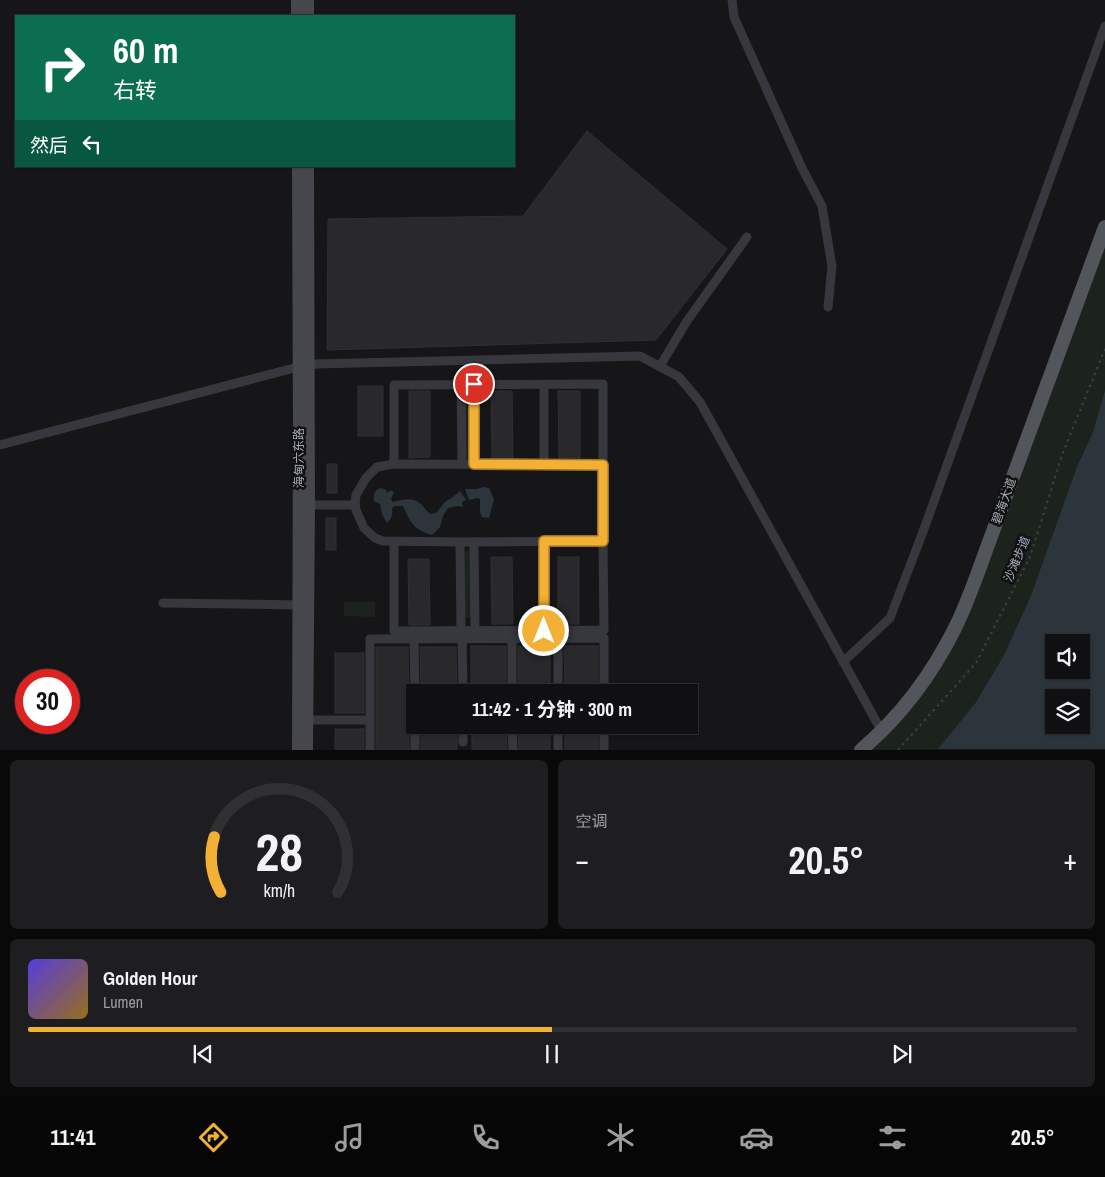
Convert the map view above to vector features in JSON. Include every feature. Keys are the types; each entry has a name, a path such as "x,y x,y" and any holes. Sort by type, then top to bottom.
{"main road":[{"path":"297,0 297,15"},
{"path":"308,0 308,15"},
{"name":"海甸六东路","path":"298,167 304,367"},
{"name":"海甸六东路","path":"298,750 302,720 304,367 308,167"},
{"name":"碧海大道","path":"861,750 901,709 923,680 946,644 962,612 1105,227"},
{"name":"碧海大道","path":"868,750 909,708 931,679 950,650 967,614 1105,242"},
{"name":"海甸六东路","path":"302,720 307,750"}],"street":[{"path":"732,0 734,17 802,168 822,206 832,266 828,306"},
{"path":"843,662 890,618 924,529 1105,26"},
{"path":"660,366 687,322 747,237"},
{"path":"0,445 316,364 640,356 679,377 700,402 881,730"},
{"path":"394,464 394,384 603,384 604,684"},
{"path":"461,384 462,464"},
{"path":"474,384 474,464"},
{"path":"544,385 544,464"},
{"path":"603,465 394,464 377,467 366,478 356,495 355,505 364,528 375,538 383,541 603,541"},
{"path":"304,505 355,505"},
{"path":"544,541 544,631"},
{"path":"394,542 394,631 512,638 558,638 604,634"},
{"path":"460,542 463,684"},
{"path":"474,542 474,631"},
{"path":"163,603 303,605"},
{"path":"370,750 370,639 414,639 462,635 474,631 544,631 604,634"},
{"path":"512,638 512,684"},
{"path":"558,638 558,684"},
{"path":"414,639 415,684"},
{"path":"302,720 370,720"},
{"path":"415,734 416,750"},
{"path":"463,734 463,742"},
{"path":"512,734 513,750"},
{"path":"558,734 558,750"},
{"path":"604,734 604,750"}],"path":[{"name":"沙滩步道","path":"898,750 976,663 1030,557 1062,455 1105,349"}],"shaded area":[{"path":"1105,246 1105,390 1093,432 1078,464 1030,598 1004,655 976,702 938,749 868,750 934,674"},
{"path":"1105,390 1105,749 938,749 976,702 1004,655 1030,598 1078,464 1093,432"},
{"path":"468,391 471,395 471,457 467,459 465,458 465,393"},
{"path":"380,488 386,490 387,493 391,490 394,492 391,499 393,502 406,499 415,500 430,514 436,513 445,502 460,491 466,500 462,502 463,507 448,508 443,516 440,527 432,535 421,531 413,525 403,506 392,508 392,516 387,523 382,514 380,504 374,501 374,493"},
{"path":"489,488 494,499 489,518 482,517 480,499 469,500 465,489"},
{"path":"471,550 471,617 469,618 465,616 465,552"},
{"path":"344,602 375,602 375,617 344,616"}],"building":[{"path":"587,131 727,249 656,340 327,350 328,219 523,216"},
{"path":"358,386 383,386 383,436 358,436"},
{"path":"409,391 430,391 430,457 409,458"},
{"path":"491,391 512,391 513,458 492,458"},
{"path":"558,391 580,391 580,458 559,458"},
{"path":"327,464 337,464 337,493 327,493"},
{"path":"326,518 336,518 336,550 326,550"},
{"path":"491,557 512,557 513,624 492,624"},
{"path":"558,557 579,557 579,624 558,624"},
{"path":"408,559 429,559 430,625 409,625"},
{"path":"471,646 506,646 506,684 471,684"},
{"path":"518,646 550,646 550,684 518,684"},
{"path":"564,646 598,646 598,684 565,684"},
{"path":"376,647 408,647 409,684 406,684 406,734 409,734 409,750 376,750"},
{"path":"420,647 456,647 457,684 421,684"},
{"path":"335,653 364,653 364,713 335,713"},
{"path":"335,729 364,729 364,750 335,750"},
{"path":"421,734 457,734 457,750 421,750"},
{"path":"472,734 506,734 507,750 472,750"},
{"path":"518,734 550,734 550,750 519,750"},
{"path":"565,734 598,734 598,750 565,750"}],"route":[{"path":"474,384 474,464 603,465 603,541 544,541 544,631"}]}
